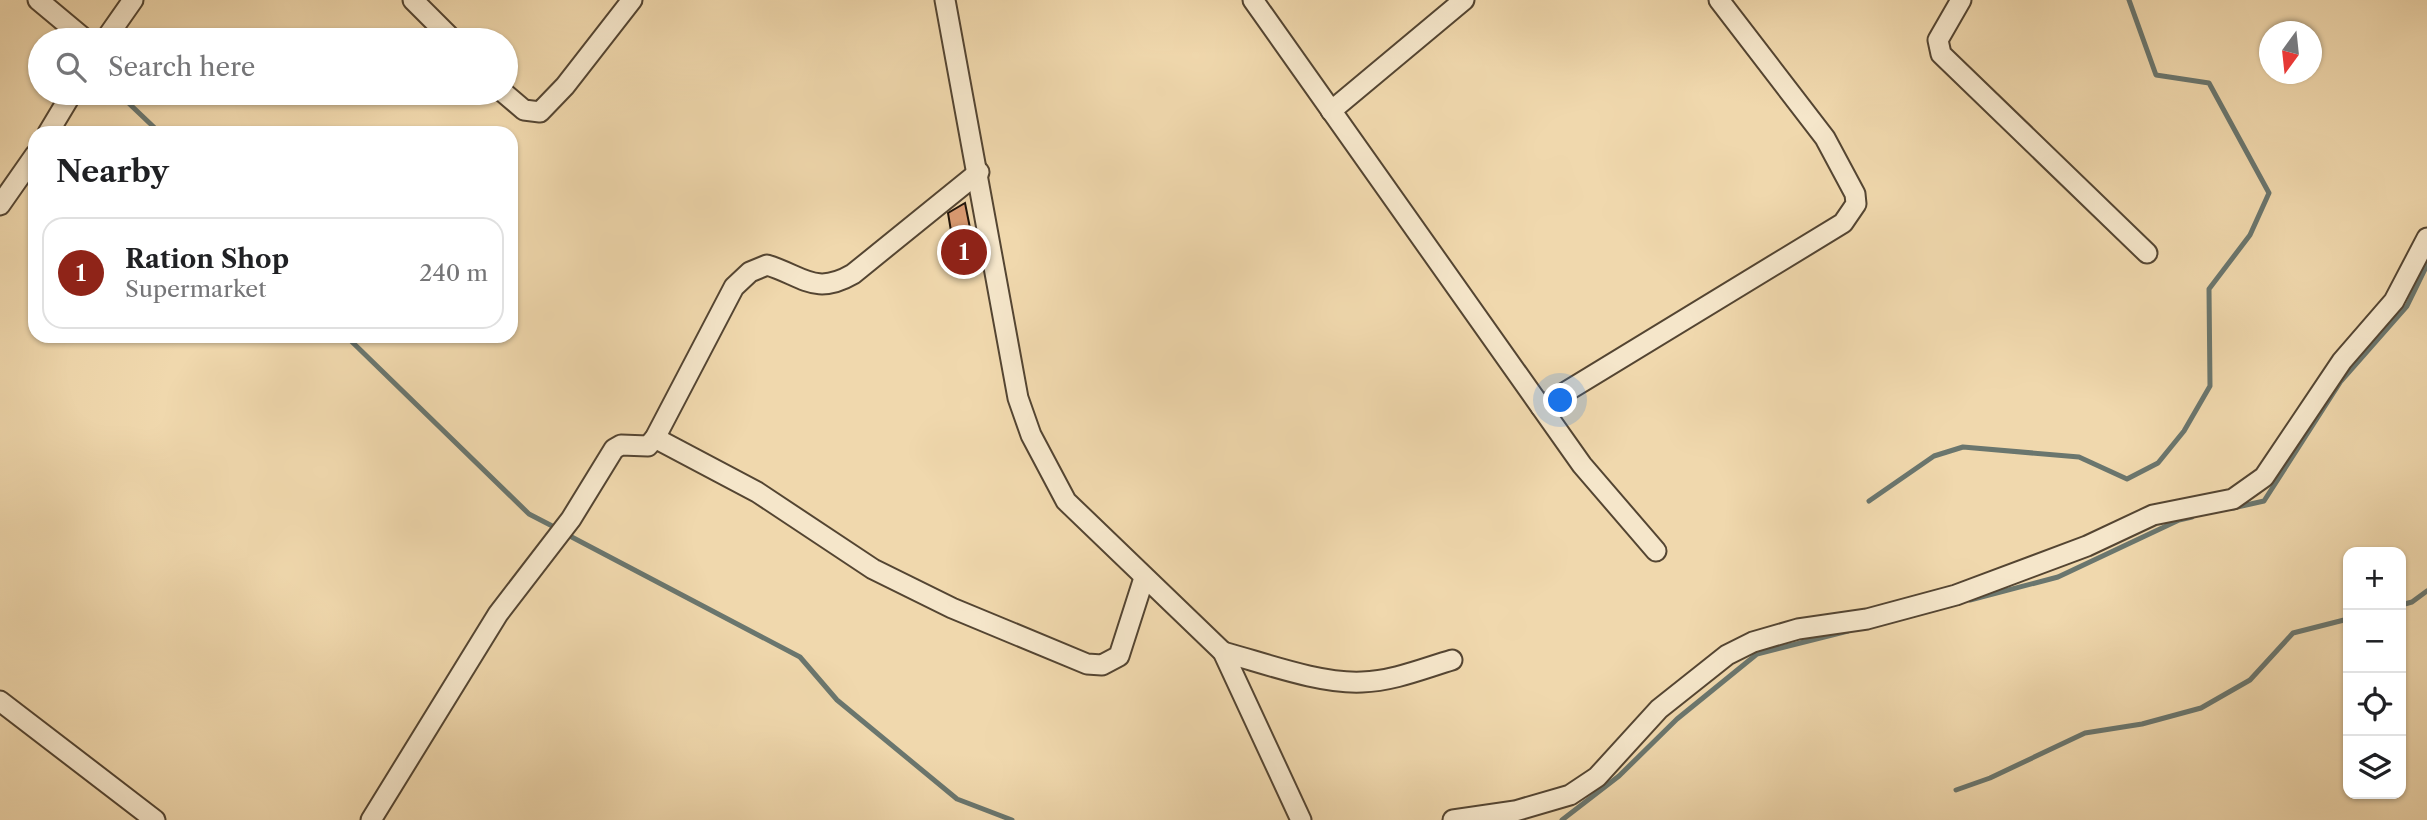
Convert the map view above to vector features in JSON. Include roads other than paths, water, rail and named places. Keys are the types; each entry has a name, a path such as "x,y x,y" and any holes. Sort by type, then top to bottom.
{"street":[{"path":"38,0 72,28"},
{"path":"113,28 133,0"},
{"path":"414,0 441,28"},
{"path":"518,105 524,110 540,112 565,86 632,0"},
{"path":"945,0 979,173 1018,398 1031,435 1066,501 1223,652 1301,820"},
{"path":"1253,0 1582,465 1656,551"},
{"path":"1331,111 1464,0"},
{"path":"1541,407 1843,223 1856,204 1855,194 1825,138 1719,0"},
{"path":"1961,0 1938,40 1941,54 2147,253"},
{"path":"52,126 65,105"},
{"path":"0,205 28,165"},
{"path":"371,820 498,614 570,519 614,449 621,445 648,446 655,438 741,278 767,265 813,284 834,284 853,274 979,173"},
{"path":"1453,820 1515,811 1570,795 1597,777 1659,709 1727,655 1753,642 1798,629 1867,619 1956,595 2087,546 2153,514 2233,499 2250,489 2264,477 2342,360 2394,301 2427,238"},
{"path":"655,438 757,492 873,569 951,608 1087,664 1102,665 1119,656 1144,578"},
{"path":"1223,652 1295,671 1360,682 1394,678 1451,660"},
{"path":"0,701 155,820"}],"waterway":[{"path":"1869,501 1934,456 1963,447 2079,457 2127,479 2158,463 2184,431 2210,386 2209,289 2250,235 2269,193 2209,83 2156,75 2129,0"},
{"path":"131,105 153,126"},
{"path":"2233,508 2264,501 2341,381 2407,306 2427,265"},
{"path":"353,343 529,514 558,529"},
{"path":"1970,600 2058,577 2179,520 2192,517"},
{"path":"566,534 800,657 837,700 957,799 1012,820"},
{"path":"2406,604 2427,591"},
{"path":"1956,790 1990,778 2085,733 2142,724 2201,708 2250,680 2293,633 2343,620"},
{"path":"1562,820 1619,776 1677,719 1757,654 1848,631"}],"place":[{"name":"Ration Shop","path":"964,252"}]}
